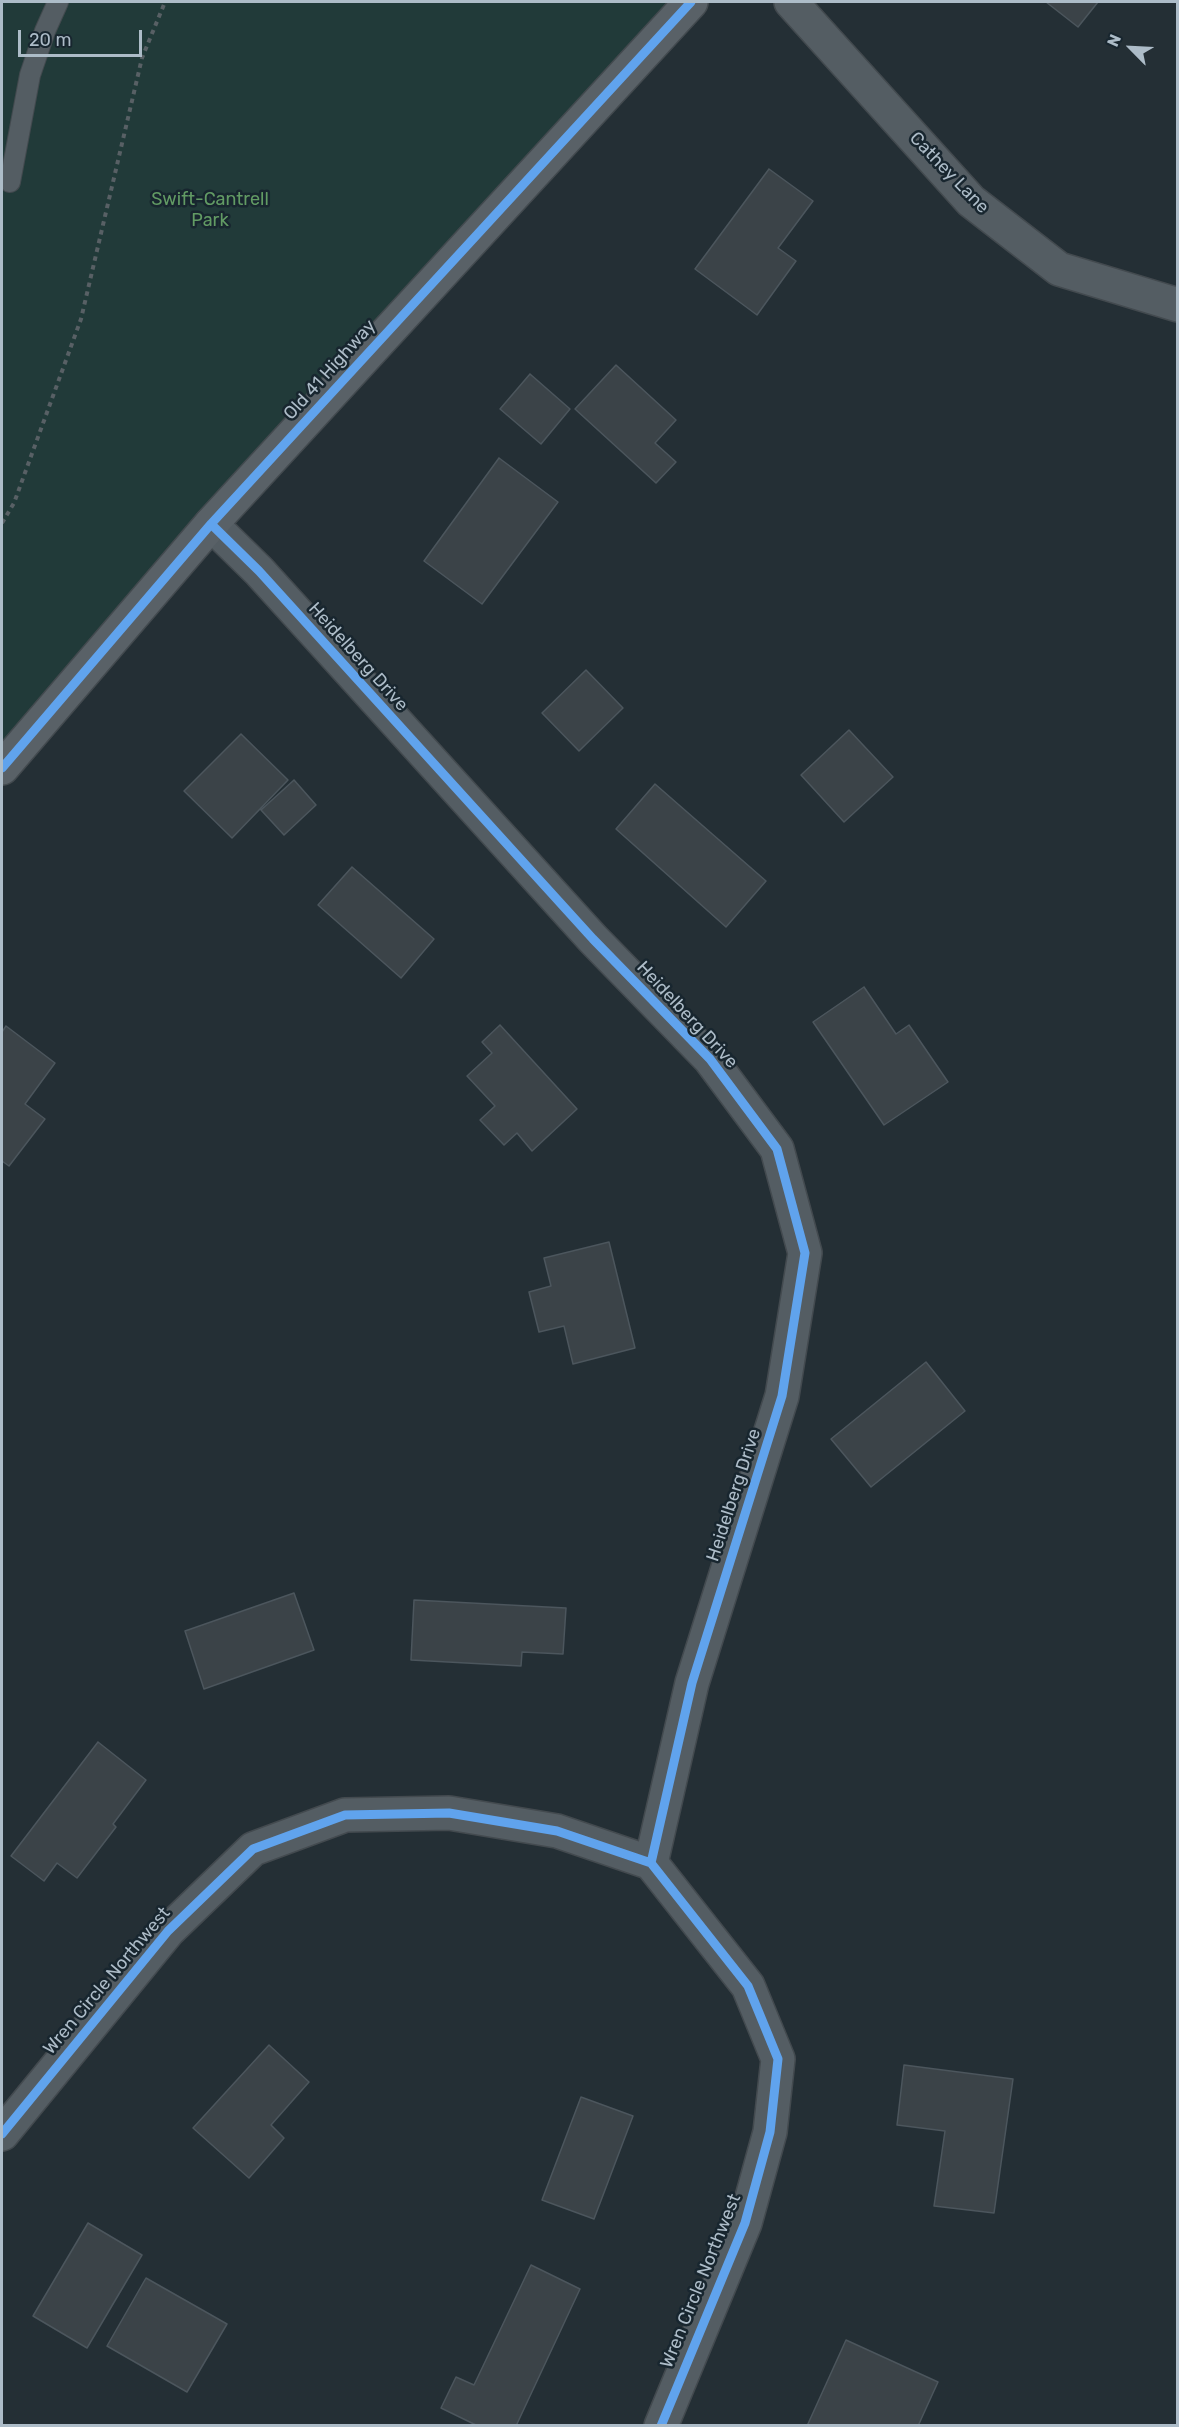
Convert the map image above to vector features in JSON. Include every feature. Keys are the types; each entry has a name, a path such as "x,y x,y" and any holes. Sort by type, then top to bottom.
{"main road":[{"name":"Old 41 Highway","path":"2,768 211,524 691,2"}],"street":[{"name":"Cathey Lane","path":"791,2 980,208 1059,269 1178,305"},
{"name":"Heidelberg Drive","path":"211,524 259,571 592,939 710,1059 777,1149 806,1253 782,1396 692,1683 651,1863"},
{"name":"Wren Circle Northwest","path":"2,2134 168,1931 253,1849 345,1815 450,1813 557,1831 651,1863 748,1986 778,2059 770,2132 745,2223 661,2426"}],"lane":[{"path":"10,182 30,75 58,2"}],"path":[{"path":"2,523 14,503 81,319 142,58 165,2"}],"green space":[{"name":"Swift-Cantrell Park","path":"2,2 668,2 2,770"}],"building":[{"path":"1046,2 1098,2 1078,27"},
{"path":"769,169 813,201 778,248 796,261 757,315 695,269"},
{"path":"616,365 676,420 655,443 676,462 656,483 575,409"},
{"path":"530,374 570,409 541,444 500,409"},
{"path":"499,458 558,502 482,604 424,561"},
{"path":"586,670 623,708 579,751 542,713"},
{"path":"849,730 893,777 844,822 801,775"},
{"path":"241,734 288,780 232,838 184,791"},
{"path":"294,780 316,805 284,835 261,810"},
{"path":"655,784 766,881 726,927 616,829"},
{"path":"352,867 434,939 401,978 318,905"},
{"path":"864,987 896,1034 909,1025 948,1082 884,1125 813,1022"},
{"path":"500,1025 577,1109 532,1151 517,1133 504,1145 480,1120 495,1106 467,1076 492,1053 482,1042"},
{"path":"6,1026 55,1063 25,1104 45,1119 9,1166 2,1161 2,1032"},
{"path":"609,1242 635,1348 573,1364 564,1326 539,1332 529,1292 551,1286 544,1258"},
{"path":"926,1362 965,1411 871,1487 831,1439"},
{"path":"294,1593 314,1650 204,1689 185,1631"},
{"path":"414,1600 566,1608 563,1654 522,1652 521,1666 411,1660"},
{"path":"98,1742 146,1780 113,1824 116,1827 77,1878 57,1863 44,1881 11,1856"},
{"path":"269,2045 309,2082 271,2125 284,2138 249,2178 193,2128"},
{"path":"904,2065 1013,2079 994,2213 934,2206 945,2131 897,2125"},
{"path":"581,2097 633,2116 594,2219 542,2200"},
{"path":"88,2223 142,2255 87,2348 33,2316"},
{"path":"531,2265 580,2289 516,2426 478,2426 441,2408 456,2377 474,2385"},
{"path":"146,2278 227,2324 187,2392 107,2346"},
{"path":"846,2340 938,2382 918,2426 807,2426"}],"cycle path":[{"path":"2,768 211,524 691,2"},
{"path":"211,524 259,571 593,939 710,1059 777,1149 805,1253 782,1396 692,1683 651,1863"},
{"path":"2,2134 168,1931 253,1849 345,1815 449,1813 557,1831 651,1863 748,1986 778,2059 770,2132 745,2223 661,2426"}]}
